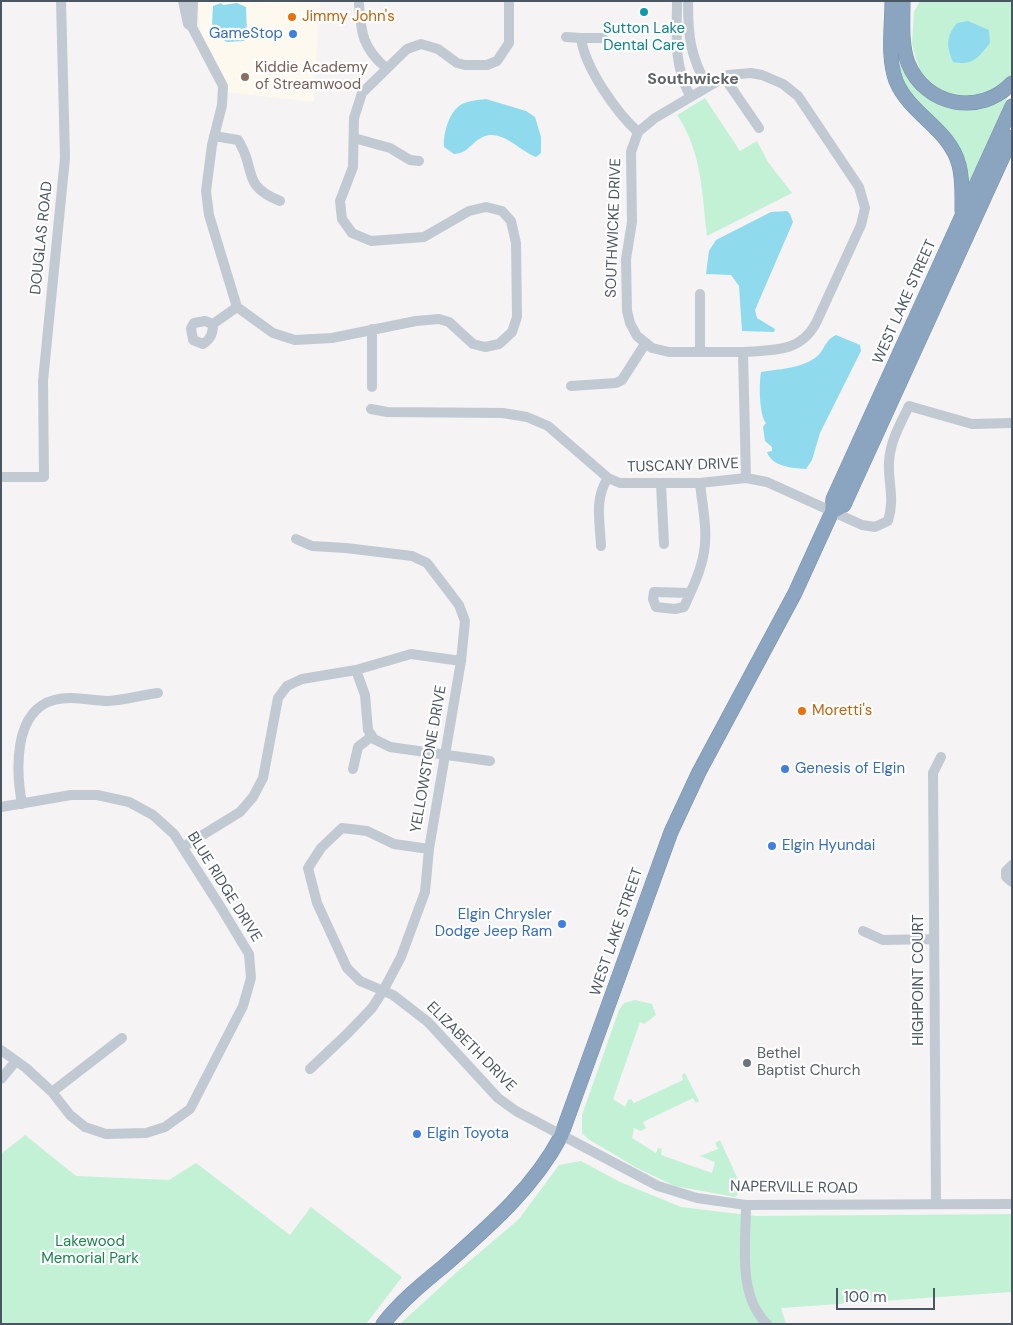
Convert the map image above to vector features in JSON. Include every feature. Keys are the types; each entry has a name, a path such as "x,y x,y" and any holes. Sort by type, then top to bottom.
{"highway":[{"path":"892,1 892,60 897,82 906,100 938,129 955,154 962,180 963,214"},
{"path":"903,1 904,45 909,63 918,80 938,97 952,102 977,103 995,97 1012,84"},
{"path":"903,21 915,1"},
{"name":"WEST LAKE STREET","path":"384,1324 421,1285 488,1227 515,1200 532,1181 561,1136 671,832 699,772 791,601 832,512 833,499 1012,106"},
{"name":"WEST LAKE STREET","path":"832,512 844,505 1012,137"},
{"path":"992,183 1012,158"}],"street":[{"name":"DOUGLAS ROAD","path":"1,476 44,477 43,381 65,158 61,1"},
{"path":"183,1 188,24 192,27 223,86 222,106 214,136 206,191 209,215 237,306 273,333 295,340 313,341 416,321 439,319 448,322 473,344 485,347 499,344 512,332 517,317 516,243 512,221 502,211 486,207 469,211 424,237 371,241 352,233 342,219 340,201 353,167 354,118 362,93 407,49 421,44 438,49 457,63 487,65 497,61 509,43 509,1"},
{"path":"192,27 193,1"},
{"path":"677,1 683,32 695,64 707,86"},
{"path":"688,1 677,59 680,76 690,96"},
{"path":"359,4 361,31 366,45 372,56 386,68"},
{"path":"566,37 603,38"},
{"path":"571,386 616,383 622,380 645,344 659,351 669,352 743,352 788,349 807,338 816,323 861,225 865,208 859,187 791,90 774,79 762,75 744,73 724,77 654,118 638,132 629,124 599,82 586,58 581,38"},
{"path":"724,77 759,128"},
{"name":"SOUTHWICKE DRIVE","path":"638,132 631,152 632,222 626,261 627,311 633,329 645,344"},
{"path":"214,136 238,140 244,149 256,186 263,194 280,200"},
{"path":"354,138 390,148 410,160 419,161"},
{"path":"700,294 700,352"},
{"path":"213,324 237,306"},
{"path":"372,329 372,387"},
{"path":"743,352 746,478"},
{"name":"TUSCANY DRIVE","path":"371,409 387,412 513,413 548,426 608,478 620,483 632,485 661,484 746,478 768,482 862,525 875,527 888,521 893,506 889,463 893,439 908,406 972,424 1012,423"},
{"path":"601,546 600,489 608,478"},
{"path":"690,592 705,550 700,482"},
{"path":"661,484 664,544"},
{"name":"YELLOWSTONE DRIVE","path":"296,539 312,546 412,556 427,563 459,606 465,621 461,661 430,849 425,892 401,957 372,1008 310,1069"},
{"path":"183,847 240,812 253,797 263,778 278,698 287,686 302,679 356,670 411,654 461,661"},
{"path":"356,670 365,695 368,730 372,736 390,747 490,762"},
{"path":"22,804 17,779 24,730 34,711 42,705 66,698 109,700 158,693"},
{"path":"353,769 358,747 372,736"},
{"name":"HIGHPOINT COURT","path":"936,1204 932,773 941,757"},
{"name":"BLUE RIDGE DRIVE","path":"1,807 71,795 112,797 129,802 153,815 168,827 183,847 249,954 251,978 244,1006 220,1056 190,1109 165,1126 146,1133 106,1134 94,1131 70,1115 52,1092 1,1050"},
{"name":"ELIZABETH DRIVE","path":"430,849 394,844 367,831 342,828 321,848 308,868 317,903 347,968 360,981 393,995 428,1022 498,1098 561,1136"},
{"path":"1012,865 1006,871 1006,877 1012,882"},
{"path":"864,931 883,940 934,939"},
{"path":"52,1092 122,1038"},
{"path":"1,1078 16,1061"},
{"name":"NAPERVILLE ROAD","path":"561,1136 658,1186 697,1198 746,1205 1012,1204"},
{"path":"746,1205 748,1292 759,1316 768,1324"}],"shaded area":[{"path":"198,1 320,1 314,102 226,92 226,80 201,39"}],"green space":[{"path":"920,1 1012,1 1012,78 994,93 958,99 927,83 919,69 912,44 914,12"},
{"path":"902,65 911,83 933,101 1010,92 967,188 966,178 906,89 897,66"},
{"path":"705,98 740,151 757,141 768,162 792,193 707,236 700,173 692,143 677,115"},
{"path":"635,1000 652,1004 656,1015 644,1024 640,1022 613,1099 625,1107 628,1100 631,1099 634,1103 683,1080 682,1075 685,1073 699,1101 696,1103 693,1098 643,1122 646,1128 641,1131 634,1128 632,1138 656,1153 658,1148 662,1149 661,1155 712,1173 715,1162 700,1156 718,1149 715,1143 720,1140 740,1184 739,1193 735,1197 675,1186 637,1168 588,1139 582,1133 582,1115 619,1010 624,1003"},
{"name":"Lakewood Memorial Park","path":"25,1135 76,1176 169,1180 196,1163 290,1235 311,1207 402,1277 366,1324 1,1324 1,1154"},
{"path":"581,1161 620,1182 681,1207 756,1216 1012,1214 1012,1292 781,1308 786,1324 400,1324 519,1219 559,1165"}],"water":[{"path":"221,3 223,5 237,3 246,7 247,33 244,41 227,42 216,36 212,23 213,6"},
{"path":"968,21 989,30 990,43 974,60 966,63 953,62 948,46 949,37 957,23"},
{"path":"486,99 526,111 535,117 541,137 541,153 536,157 505,139 490,135 482,137 461,153 454,154 444,147 447,125 455,110 465,103"},
{"path":"787,211 793,222 755,310 757,318 775,329 774,332 742,331 739,286 731,275 706,274 709,251 716,240 771,212"},
{"path":"836,335 860,345 861,351 820,433 812,460 806,469 778,464 773,461 767,452 772,451 772,447 765,441 763,427 766,423 760,399 761,372 788,368 809,362 818,355 829,339"}],"place":[{"name":"Sutton Lake Dental Care","path":"644,12"},
{"name":"Jimmy John's","path":"292,17"},
{"name":"GameStop","path":"293,34"},
{"name":"Kiddie Academy of Streamwood","path":"245,77"},
{"name":"Moretti's","path":"802,711"},
{"name":"Genesis of Elgin","path":"785,769"},
{"name":"Elgin Hyundai","path":"772,846"},
{"name":"Elgin Chrysler Dodge Jeep Ram","path":"562,924"},
{"name":"Bethel Baptist Church","path":"747,1063"},
{"name":"Elgin Toyota","path":"417,1134"}],"district":[{"name":"Southwicke","path":"693,80"}]}
